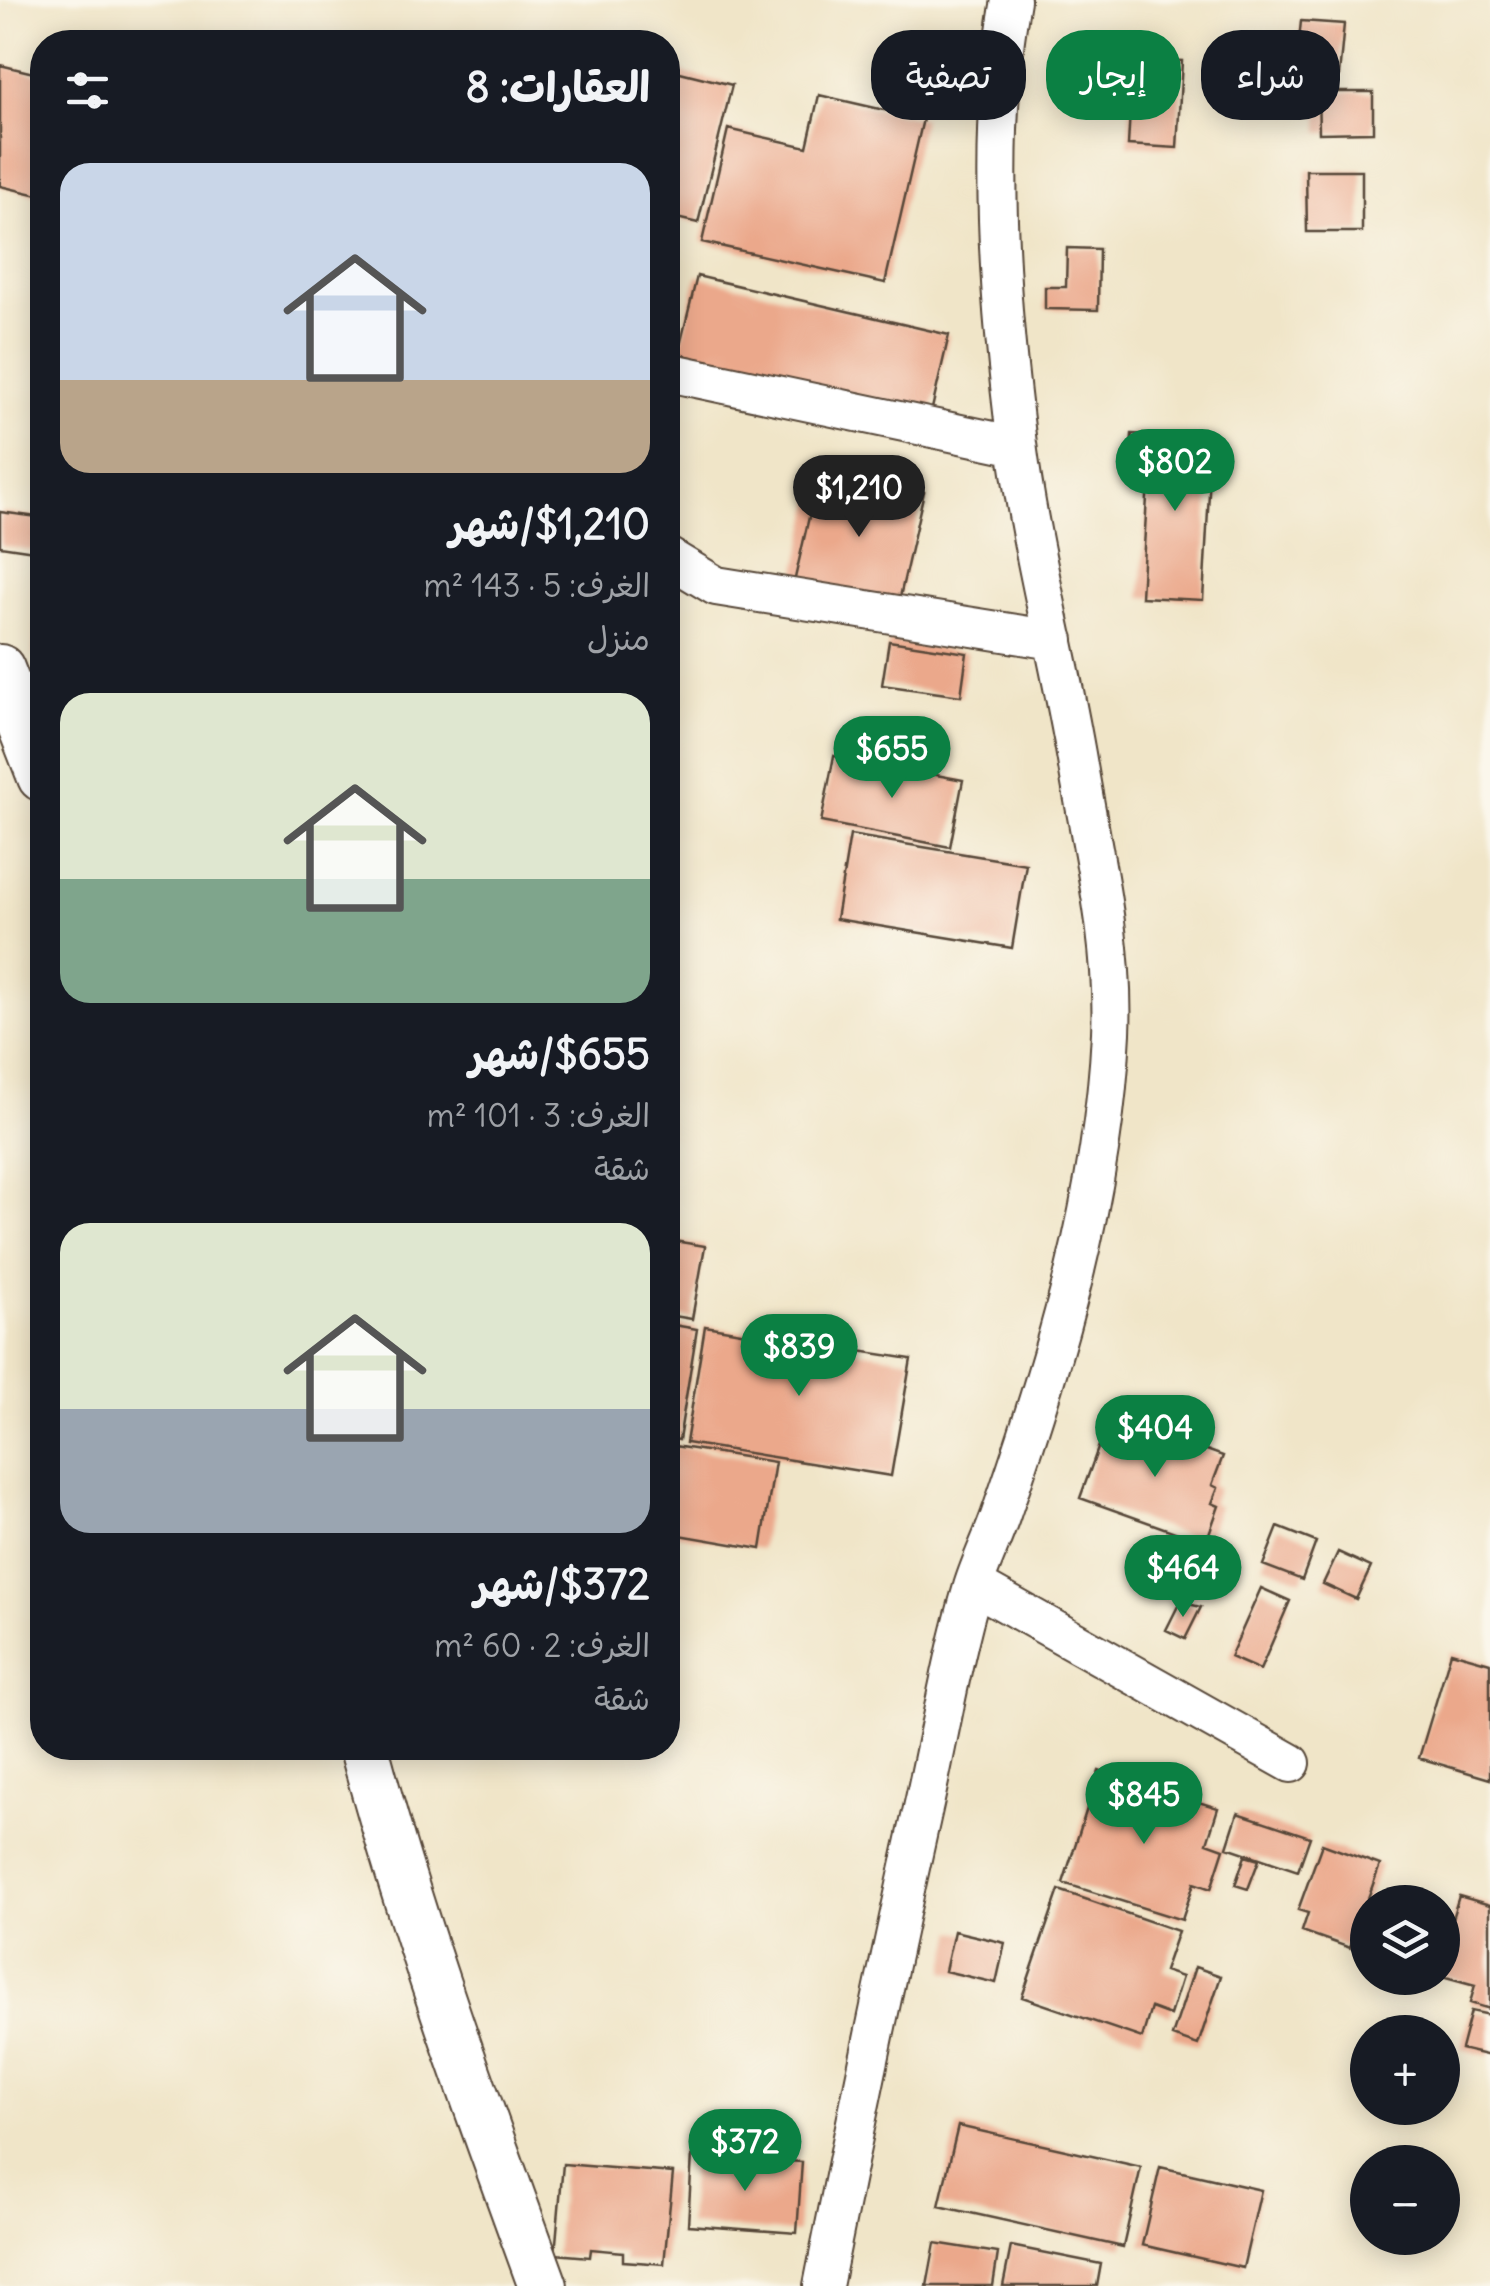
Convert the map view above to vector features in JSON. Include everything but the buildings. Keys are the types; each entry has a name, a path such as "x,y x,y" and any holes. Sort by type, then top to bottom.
{"street":[{"path":"823,2286 887,1970 974,1585 1064,1319 1088,1226 1104,1129 1111,960 1017,446 1000,247 1001,54 1011,0"},
{"path":"680,375 1017,446"},
{"path":"680,564 716,586 1054,640"},
{"path":"0,669 30,747"},
{"path":"974,1585 1291,1762"},
{"path":"368,1760 425,1957 543,2286"}]}
